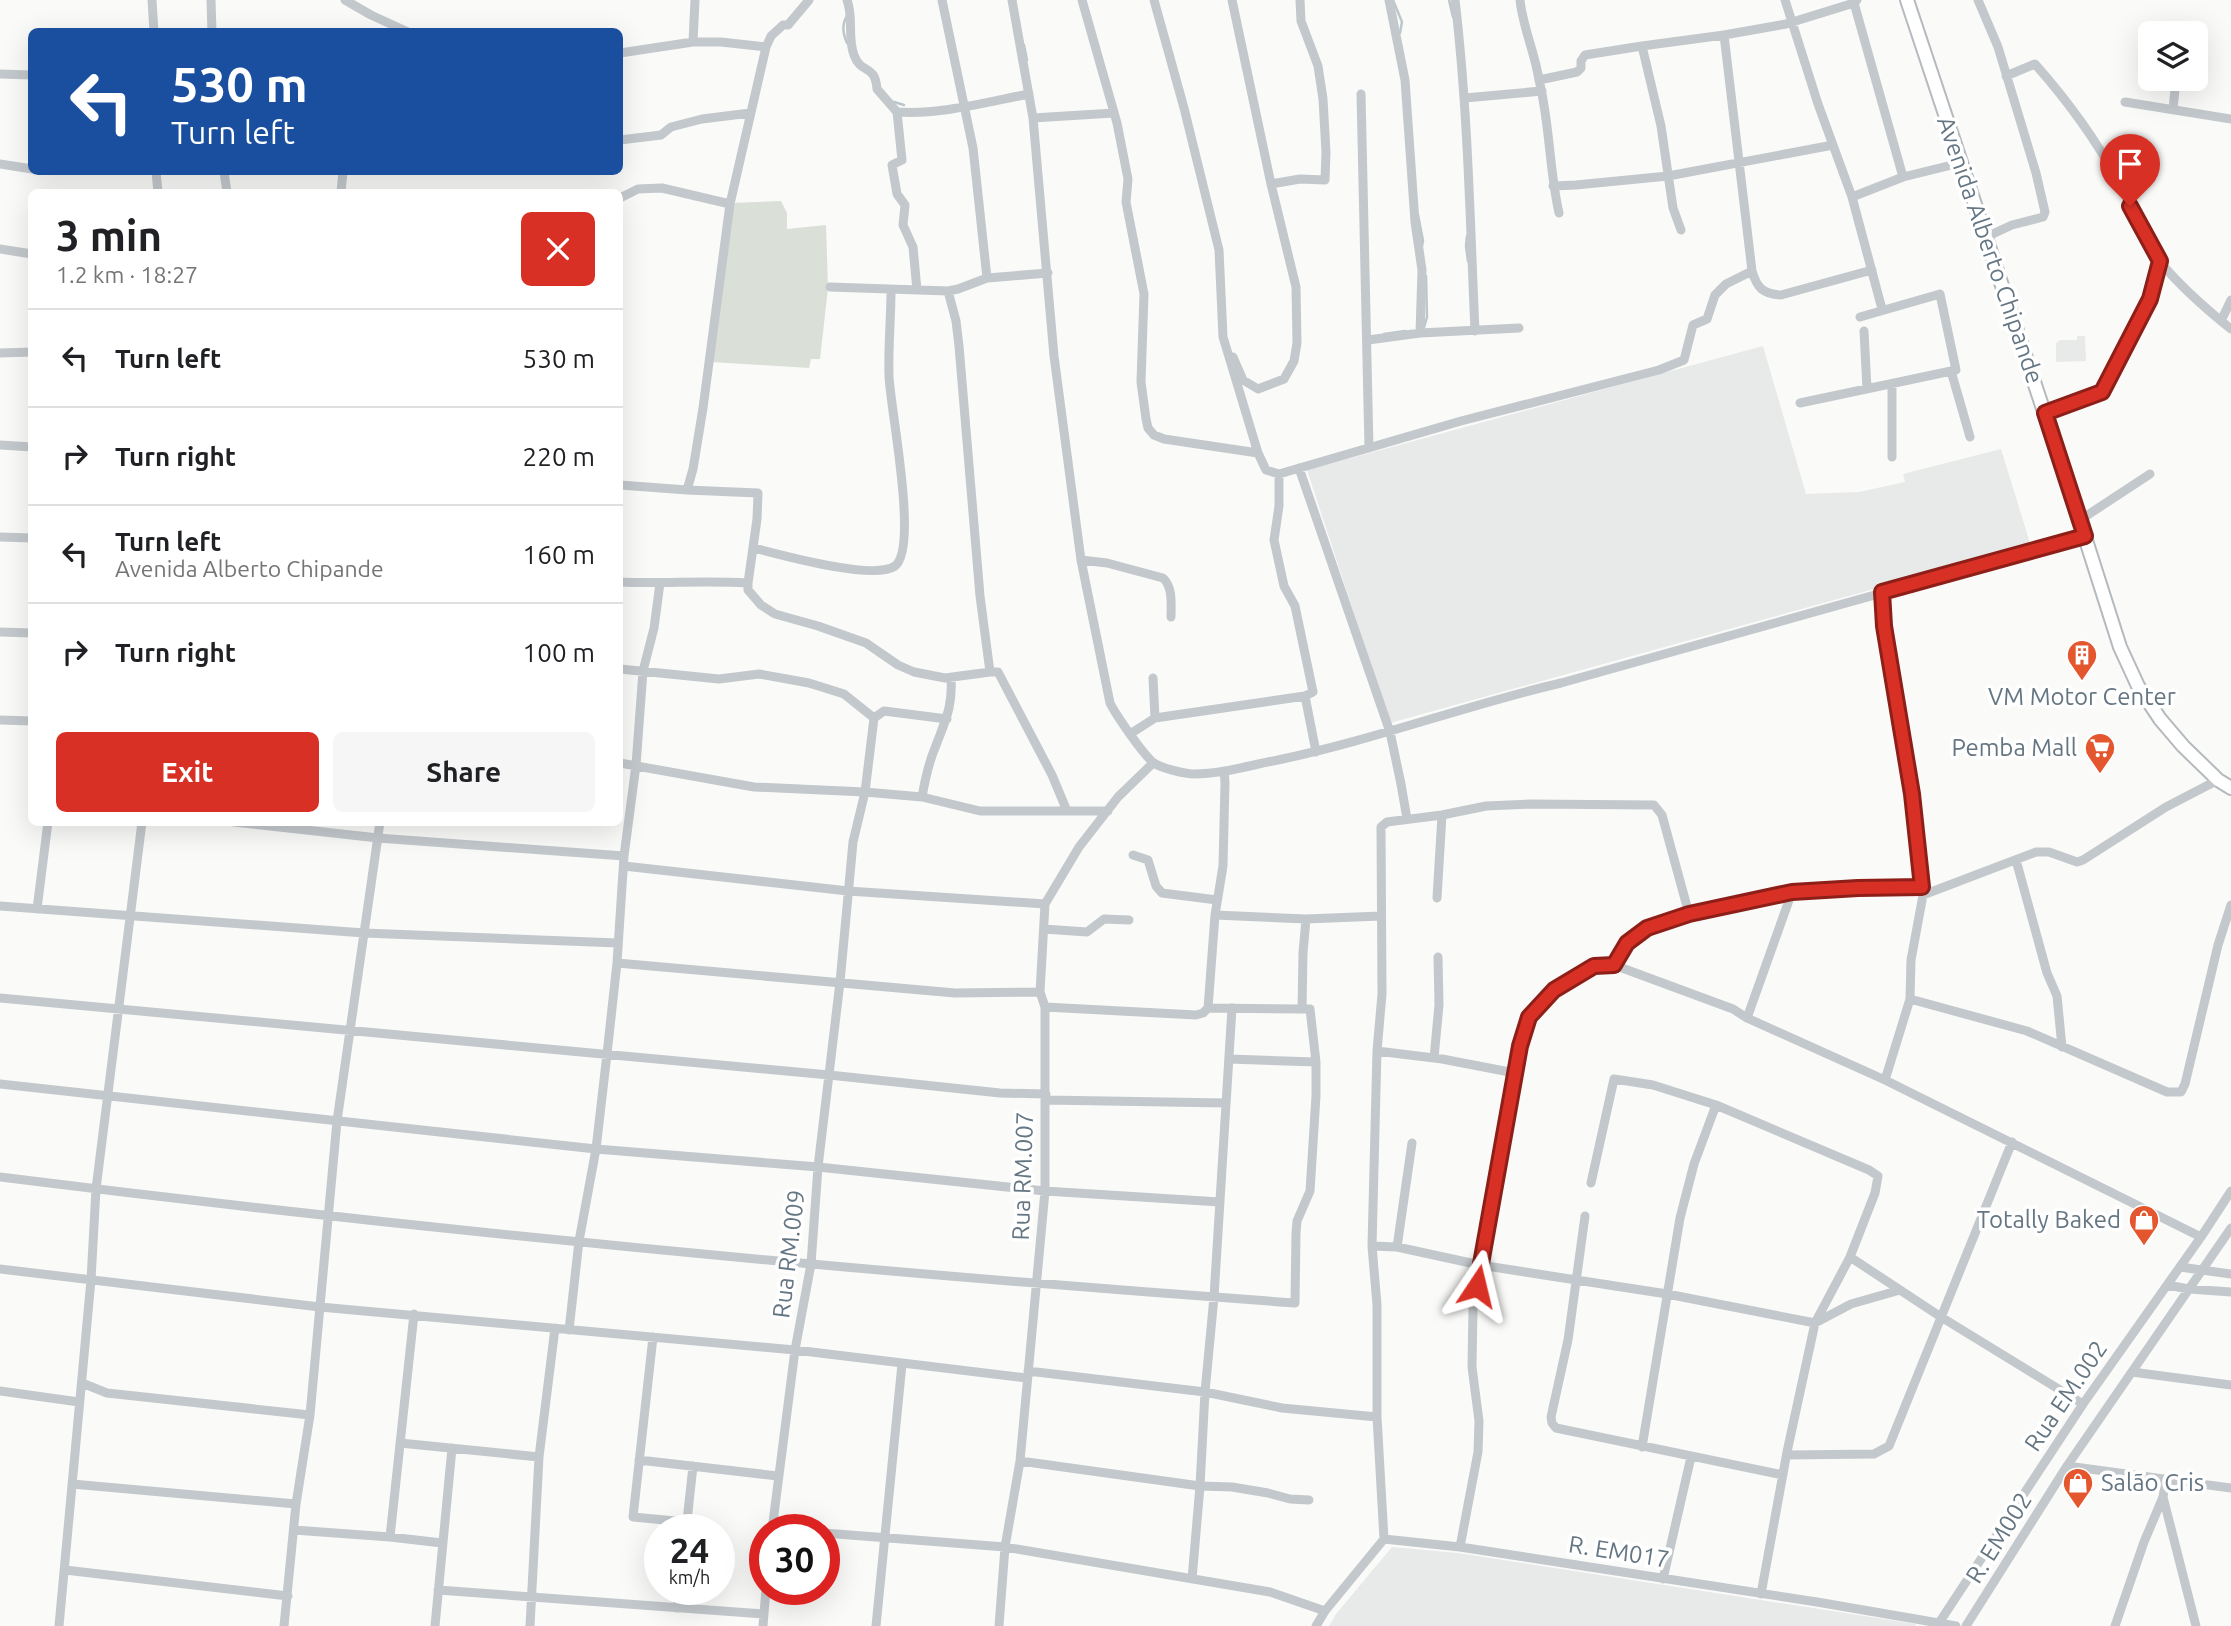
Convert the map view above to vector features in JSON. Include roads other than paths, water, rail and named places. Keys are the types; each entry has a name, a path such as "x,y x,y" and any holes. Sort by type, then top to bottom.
{"main road":[{"name":"Avenida Alberto Chipande","path":"1907,0 2120,647 2138,685 2167,728 2218,780 2231,788"}],"street":[{"path":"152,0 154,28"},
{"path":"211,0 212,28"},
{"path":"345,0 399,28"},
{"path":"693,42 695,0"},
{"path":"687,491 693,469 730,204 766,47 771,36 788,24 809,0"},
{"path":"847,0 851,12 850,42 858,64 875,75 878,80 877,89 897,112 903,152 902,160 892,165 897,194 905,205 903,225 913,247 917,290"},
{"path":"942,0 973,148 987,278"},
{"path":"1012,0 1033,118 1054,356 1081,560 1110,703 1153,763 1182,773 1195,774 1224,771 1316,752 1519,692 2085,536"},
{"path":"1082,0 1114,113 1128,179 1125,202 1142,282 1141,382 1148,428 1154,435 1164,439 1258,453"},
{"path":"1154,0 1219,250 1223,337 1258,453 1266,470 1279,474 1461,421 1659,370 1684,360 1693,326 1707,319 1715,295 1726,284 1752,271"},
{"path":"1227,352 1235,359 1243,380 1258,389 1284,379 1294,361 1298,313 1296,287 1232,0"},
{"path":"1271,184 1300,179 1325,180 1323,99 1318,66 1301,20 1300,0"},
{"path":"1389,0 1405,80 1415,222 1422,270 1420,333"},
{"path":"1455,0 1465,98 1475,331"},
{"path":"1520,0 1523,22 1535,54 1542,91 1553,186 1559,212"},
{"path":"1784,0 1852,197 1882,309"},
{"path":"1978,0 1995,37 2045,212 2043,217 2012,225 1986,237"},
{"path":"1539,80 1577,72 1585,55 1724,36 1791,22 1855,1 1903,177"},
{"path":"1724,36 1738,164 1756,285 1770,294 1781,295 1872,270"},
{"path":"623,53 693,42 766,47"},
{"path":"1642,46 1661,126 1674,208 1681,230"},
{"path":"2006,76 2035,64 2049,79 2071,107 2119,182 2142,231 2160,261 2188,293 2231,329"},
{"path":"0,74 28,75"},
{"path":"1465,98 1542,91"},
{"path":"2173,110 2175,91"},
{"path":"897,112 917,113 1030,94"},
{"path":"1362,94 1369,447"},
{"path":"2125,102 2231,119"},
{"path":"623,140 661,135 671,127 702,119 750,113"},
{"path":"1033,118 1114,113"},
{"path":"1553,186 1668,176 1833,145"},
{"path":"1852,197 1903,177 1960,163"},
{"path":"0,164 28,168"},
{"path":"623,196 638,189 662,188 730,204"},
{"path":"0,249 28,253"},
{"path":"2045,413 2102,392 2150,299 2160,261"},
{"path":"830,287 948,290 987,278 1048,273"},
{"path":"754,548 832,568 882,570 894,567 901,559 904,519 902,488 889,376 891,290"},
{"path":"948,290 959,346 981,610 990,672"},
{"path":"1800,403 1956,370 1940,294 1860,317"},
{"path":"2221,321 2231,300"},
{"path":"1368,340 1420,333 1519,328"},
{"path":"1864,331 1867,389"},
{"path":"0,353 28,352"},
{"path":"1951,371 1970,437"},
{"path":"1892,384 1892,457"},
{"path":"0,445 28,447"},
{"path":"1299,468 1390,732 1407,819"},
{"path":"1130,734 1155,718 1305,696 1313,692 1295,606 1284,586 1273,540 1279,506 1279,474"},
{"path":"2080,520 2150,474"},
{"path":"623,485 758,493 748,590 761,605 775,614 866,643 898,665 914,672 951,678 998,672 1052,775 1067,811"},
{"path":"0,537 28,538"},
{"path":"1081,560 1107,563 1163,578 1169,583 1171,617"},
{"path":"623,582 748,583"},
{"path":"569,1330 579,1241 596,1149 607,1055 643,671 654,628 660,583"},
{"path":"1882,592 1884,626 1912,794 1922,891 1912,960 1910,999 1885,1080"},
{"path":"0,632 28,634"},
{"path":"623,669 719,680 759,674 809,683 844,694 874,718 884,712 947,719"},
{"path":"922,797 927,770 947,719 952,695 951,678"},
{"path":"1153,678 1155,718"},
{"path":"1305,696 1316,752"},
{"name":"Rua RM.009","path":"774,1514 795,1350 811,1264 818,1167 853,842 865,792 874,718"},
{"path":"0,720 28,721"},
{"path":"623,763 754,787 922,797 980,811 1108,811"},
{"name":"Rua RM.007","path":"999,1626 1005,1547 1020,1461 1045,1191 1045,1007 1040,992 1045,904 1079,847 1118,797 1153,763"},
{"path":"1208,1008 1215,915 1223,866 1224,771"},
{"path":"1614,965 1627,943 1647,928 1689,914 1792,892 1858,888 1922,891 2036,852 2049,852 2077,862 2166,807 2218,780"},
{"path":"1316,1626 1325,1611 1384,1539 1377,1417 1377,1305 1372,1246 1377,1051 1382,994 1381,827 1387,821 1442,815 1486,806 1654,805 1662,815 1689,914"},
{"path":"1437,898 1442,815"},
{"path":"37,909 47,826"},
{"path":"58,1626 82,1383 96,1189 141,826"},
{"path":"270,826 624,861 848,891 1045,904"},
{"path":"284,1626 296,1504 310,1415 337,1121 380,826"},
{"path":"1133,855 1147,860 1156,886 1162,893 1217,900"},
{"path":"2016,860 2057,996 2062,1047"},
{"path":"1747,1018 1792,892"},
{"path":"1910,999 2027,1031 2167,1092 2181,1092 2218,945 2231,905"},
{"path":"0,906 363,933 618,943"},
{"path":"1215,915 1307,919 1381,916"},
{"path":"1044,929 1087,932 1104,919 1129,920"},
{"path":"1302,1009 1303,953 1307,919"},
{"path":"1434,1058 1439,1005 1438,957"},
{"path":"617,963 955,993 1040,992"},
{"path":"1460,1547 1478,1452 1479,1421 1472,1367 1473,1308 1515,1073 1529,1017 1554,990 1594,966 1614,965 1733,1009 1747,1018 1885,1080 2201,1237"},
{"path":"0,998 1046,1097 1226,1104"},
{"path":"0,1177 328,1216 811,1264 1037,1285 1295,1303 1297,1221 1310,1191 1316,1062 1310,1009 1208,1008 1196,1015 1045,1007"},
{"path":"1192,1579 1214,1297 1232,1008"},
{"path":"1377,1051 1515,1073"},
{"path":"1229,1059 1316,1062"},
{"path":"1591,1183 1614,1079 1653,1084 1716,1105 1878,1176 1875,1193 1850,1257 1815,1323 1761,1594"},
{"path":"0,1084 596,1149 818,1167 1045,1191 1220,1202"},
{"path":"1642,1447 1680,1218 1694,1164 1716,1105"},
{"path":"1787,1455 1874,1454 1889,1446 2012,1142"},
{"path":"1397,1247 1412,1143"},
{"name":"Rua EM.002","path":"1938,1625 2082,1404 2231,1191"},
{"path":"1585,1216 1552,1423 1556,1428 1783,1475"},
{"name":"R. EM002","path":"1966,1626 2067,1466 2231,1228"},
{"path":"1372,1246 1397,1247 1480,1265 1667,1294 1815,1323 1851,1304 1900,1290"},
{"path":"1850,1257 2082,1404"},
{"path":"2180,1267 2231,1274"},
{"path":"0,1269 320,1307 795,1350 902,1364 1205,1392 1282,1408 1377,1417"},
{"path":"2167,1285 2231,1292"},
{"path":"390,1537 414,1314"},
{"path":"530,1626 539,1457 555,1328"},
{"path":"644,1519 633,1517 653,1337"},
{"path":"876,1626 902,1364"},
{"path":"2132,1372 2231,1385"},
{"path":"82,1383 107,1393 310,1415"},
{"path":"0,1391 79,1402"},
{"path":"400,1443 539,1457"},
{"path":"435,1626 452,1448"},
{"path":"1664,1579 1691,1457"},
{"path":"639,1460 778,1476"},
{"path":"1020,1461 1200,1486 1232,1487 1290,1499 1309,1500"},
{"path":"687,1514 693,1466"},
{"path":"2067,1466 2231,1488"},
{"path":"2115,1626 2144,1542 2163,1497 2166,1479"},
{"path":"72,1484 296,1504"},
{"path":"2163,1497 2196,1626"},
{"path":"294,1530 442,1543"},
{"path":"840,1534 1005,1547 1270,1592 1325,1611"},
{"name":"R. EM017","path":"1384,1539 1460,1547 1956,1626"},
{"path":"65,1570 288,1596"},
{"path":"438,1590 764,1614"},
{"path":"763,1626 765,1605"}],"waterway":[{"path":"1393,0 1402,22 1400,33"},
{"path":"1449,0 1453,17"},
{"path":"847,16 843,30 847,43"},
{"path":"1024,45 1027,60"},
{"path":"894,102 904,105"},
{"path":"1418,215 1422,246"},
{"path":"1467,236 1468,261"},
{"path":"1423,331 1427,317 1426,276"},
{"path":"1384,334 1405,331"}],"place":[{"name":"VM Motor Center","path":"2082,682"},
{"name":"Pemba Mall","path":"2100,775"},
{"name":"Totally Baked","path":"2144,1247"},
{"name":"Salão Cris","path":"2078,1510"}]}
